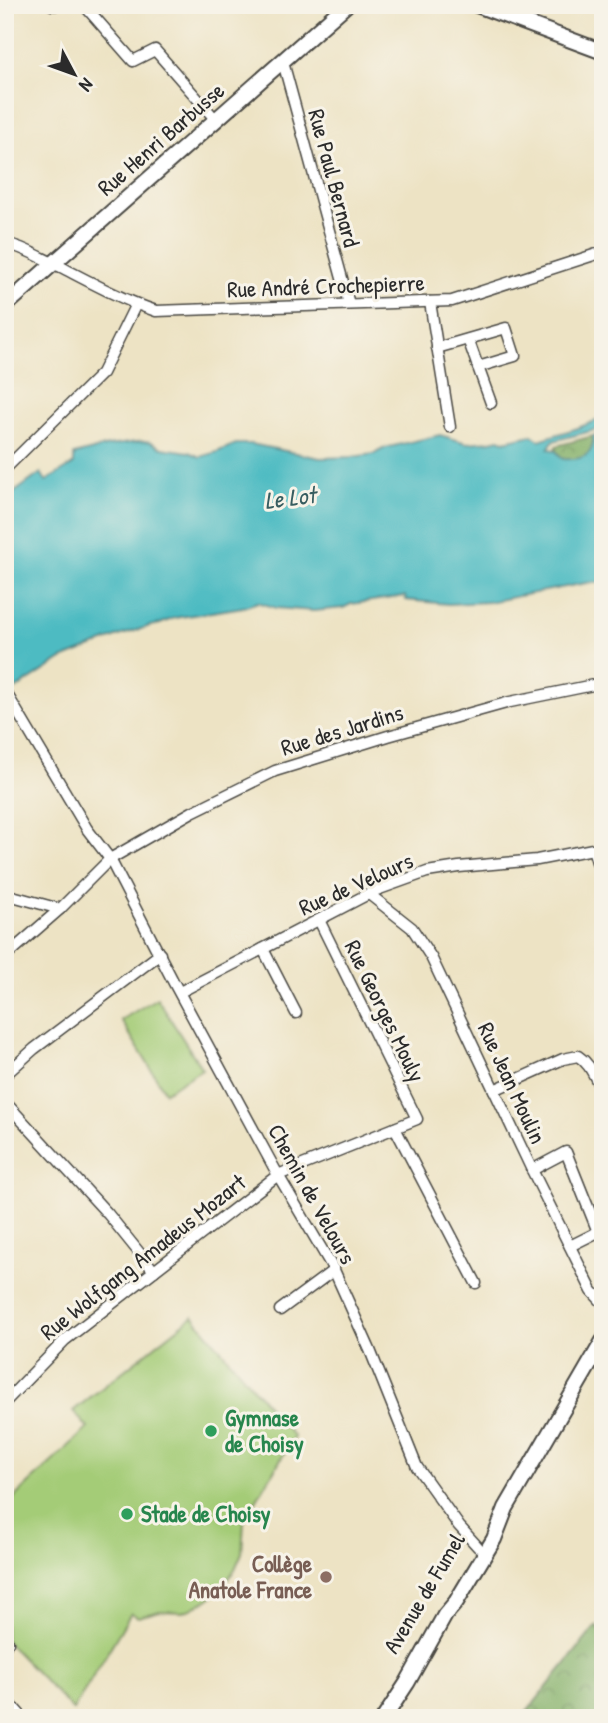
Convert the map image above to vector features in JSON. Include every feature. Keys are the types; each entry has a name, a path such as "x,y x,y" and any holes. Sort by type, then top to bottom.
{"main road":[{"name":"Rue Henri Barbusse","path":"5,306 346,5"},
{"path":"477,5 603,52"},
{"name":"Avenue de Fumel","path":"387,1712 407,1683 445,1615 456,1602 481,1549 494,1539 506,1508 602,1344"}],"street":[{"path":"84,5 133,61 155,50 216,120"},
{"name":"Rue Paul Bernard","path":"283,62 349,304"},
{"name":"Rue André Crochepierre","path":"5,243 156,311 452,302 603,252"},
{"path":"430,302 450,427"},
{"path":"5,469 102,373 136,304"},
{"path":"437,348 506,328 514,356 478,367"},
{"path":"468,339 491,403"},
{"name":"Rue des Jardins","path":"5,957 60,909 110,859 192,811 275,771 510,702 603,683"},
{"name":"Chemin de Velours","path":"8,696 87,829 110,859 278,1175 334,1270 370,1350 417,1467 459,1526 481,1549"},
{"path":"598,848 603,881"},
{"name":"Rue de Velours","path":"180,992 369,894 427,872 459,866 537,860 598,848"},
{"path":"5,894 60,909"},
{"name":"Rue Jean Moulin","path":"369,894 412,928 431,957 592,1291 603,1303"},
{"name":"Rue Georges Mouly","path":"318,920 417,1119"},
{"path":"263,949 296,1013"},
{"path":"5,1075 34,1049 160,954"},
{"path":"494,1090 563,1059 578,1056 591,1067 603,1091"},
{"path":"5,1102 108,1214 154,1271"},
{"name":"Rue Wolfgang Amadeus Mozart","path":"5,1402 65,1339 278,1175 417,1119"},
{"path":"394,1128 476,1283"},
{"path":"532,1170 566,1152 598,1232 570,1246"},
{"path":"280,1310 334,1270"},
{"path":"5,1699 23,1718"}],"green space":[{"path":"593,436 589,453 581,458 563,459 555,450 556,446"},
{"path":"157,998 202,1069 165,1092 121,1020"},
{"name":"Stade de Choisy","path":"193,1316 294,1437 244,1521 242,1553 226,1583 209,1599 182,1612 160,1611 138,1617 131,1613 73,1710 5,1640 5,1506 88,1428 73,1411"},
{"path":"596,1626 603,1634 603,1718 522,1718"}],"water":[{"name":"Le Lot","path":"603,418 603,428 553,441 548,449 555,450 563,459 581,458 589,453 593,436 603,433 603,582 488,602 448,604 406,600 405,596 314,611 276,608 258,602 243,607 174,618 62,659 5,699 5,499 41,473 46,481 74,464 74,455 108,446 144,441 200,457 236,444 251,444 320,458 352,457 374,454 385,448 440,435 467,443 499,439 504,441 532,435 539,440"}],"place":[{"name":"Gymnase de Choisy","path":"211,1431"},
{"name":"Stade de Choisy","path":"127,1514"},
{"name":"Collège Anatole France","path":"326,1577"}]}
